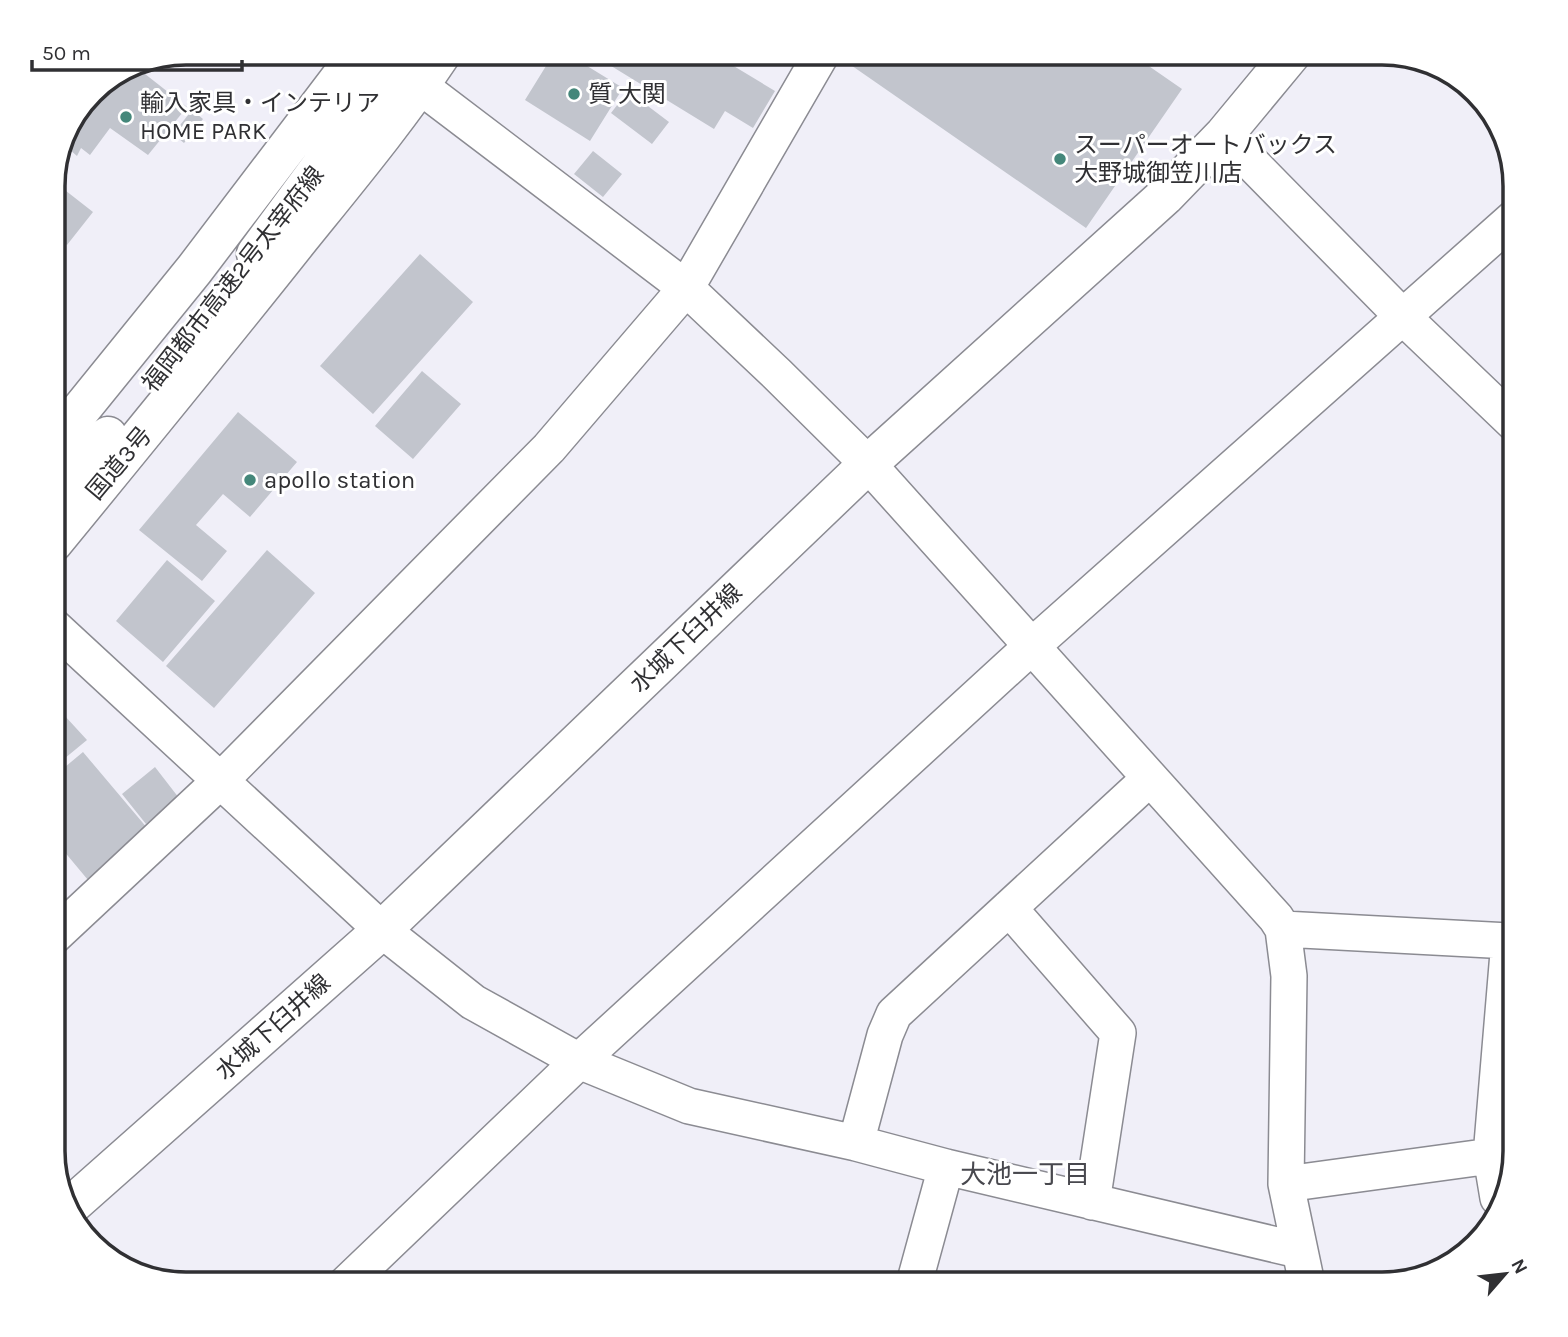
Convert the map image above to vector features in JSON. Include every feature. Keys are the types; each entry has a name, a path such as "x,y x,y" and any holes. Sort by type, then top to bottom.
{"main road":[{"path":"65,398 131,329 273,142 328,65"},
{"name":"福岡都市高速2号太宰府線","path":"65,429 194,270 349,65"},
{"name":"水城下臼井線","path":"76,1201 382,930 868,464 1165,196 1224,135 1281,65"},
{"name":"福岡都市高速2号太宰府線","path":"65,486 412,69"},
{"name":"国道3号","path":"65,528 186,382 412,69"}],"street":[{"path":"65,926 219,782 550,448 686,288 815,65"},
{"path":"412,69 686,288 777,374 868,464 1283,929 1289,976 1286,1184 1304,1272"},
{"path":"1224,135 1404,317 1503,412"},
{"path":"372,1272 579,1061 1032,646 1503,228"},
{"path":"65,637 382,930 473,1002 579,1061 689,1106 856,1143 946,1167 1298,1250"},
{"path":"856,1143 885,1035 894,1014 1150,778"},
{"path":"1009,908 1118,1033 1093,1202"},
{"path":"1283,929 1503,942"},
{"path":"1497,1191 1491,1156 1503,1013"},
{"path":"1286,1184 1491,1156"},
{"path":"917,1272 946,1167"}],"building":[{"name":"質 大関","path":"547,65 586,65 623,88 590,141 525,100"},
{"path":"610,65 732,65 775,91 753,128 725,111 714,129"},
{"name":"スーパーオートバックス 大野城御笠川店","path":"851,65 1147,65 1182,89 1086,228"},
{"name":"輸入家具・インテリア HOME PARK","path":"143,73 187,107 148,155 110,128 90,155 81,148 77,156 70,150 77,132 90,112 106,95 125,81"},
{"path":"628,91 669,122 652,144 611,113"},
{"path":"192,110 203,119 184,143 173,134"},
{"path":"593,151 622,174 603,197 574,174"},
{"path":"65,190 93,212 67,245 65,243"},
{"path":"420,254 473,302 373,414 320,366"},
{"path":"422,371 461,404 413,459 375,426"},
{"path":"238,412 297,462 250,517 223,494 196,525 227,551 202,581 139,530"},
{"path":"267,550 315,593 214,708 166,666"},
{"path":"167,560 215,601 163,662 116,621"},
{"path":"65,716 87,740 65,758"},
{"path":"83,752 148,829 88,880 65,852 65,767"},
{"path":"155,767 179,798 146,824 122,794"}],"place":[{"name":"質 大関","path":"574,94"},
{"name":"輸入家具・インテリア HOME PARK","path":"126,117"},
{"name":"スーパーオートバックス 大野城御笠川店","path":"1060,159"},
{"name":"apollo station","path":"250,480"}],"district":[{"name":"大池一丁目","path":"1025,1174"}]}
